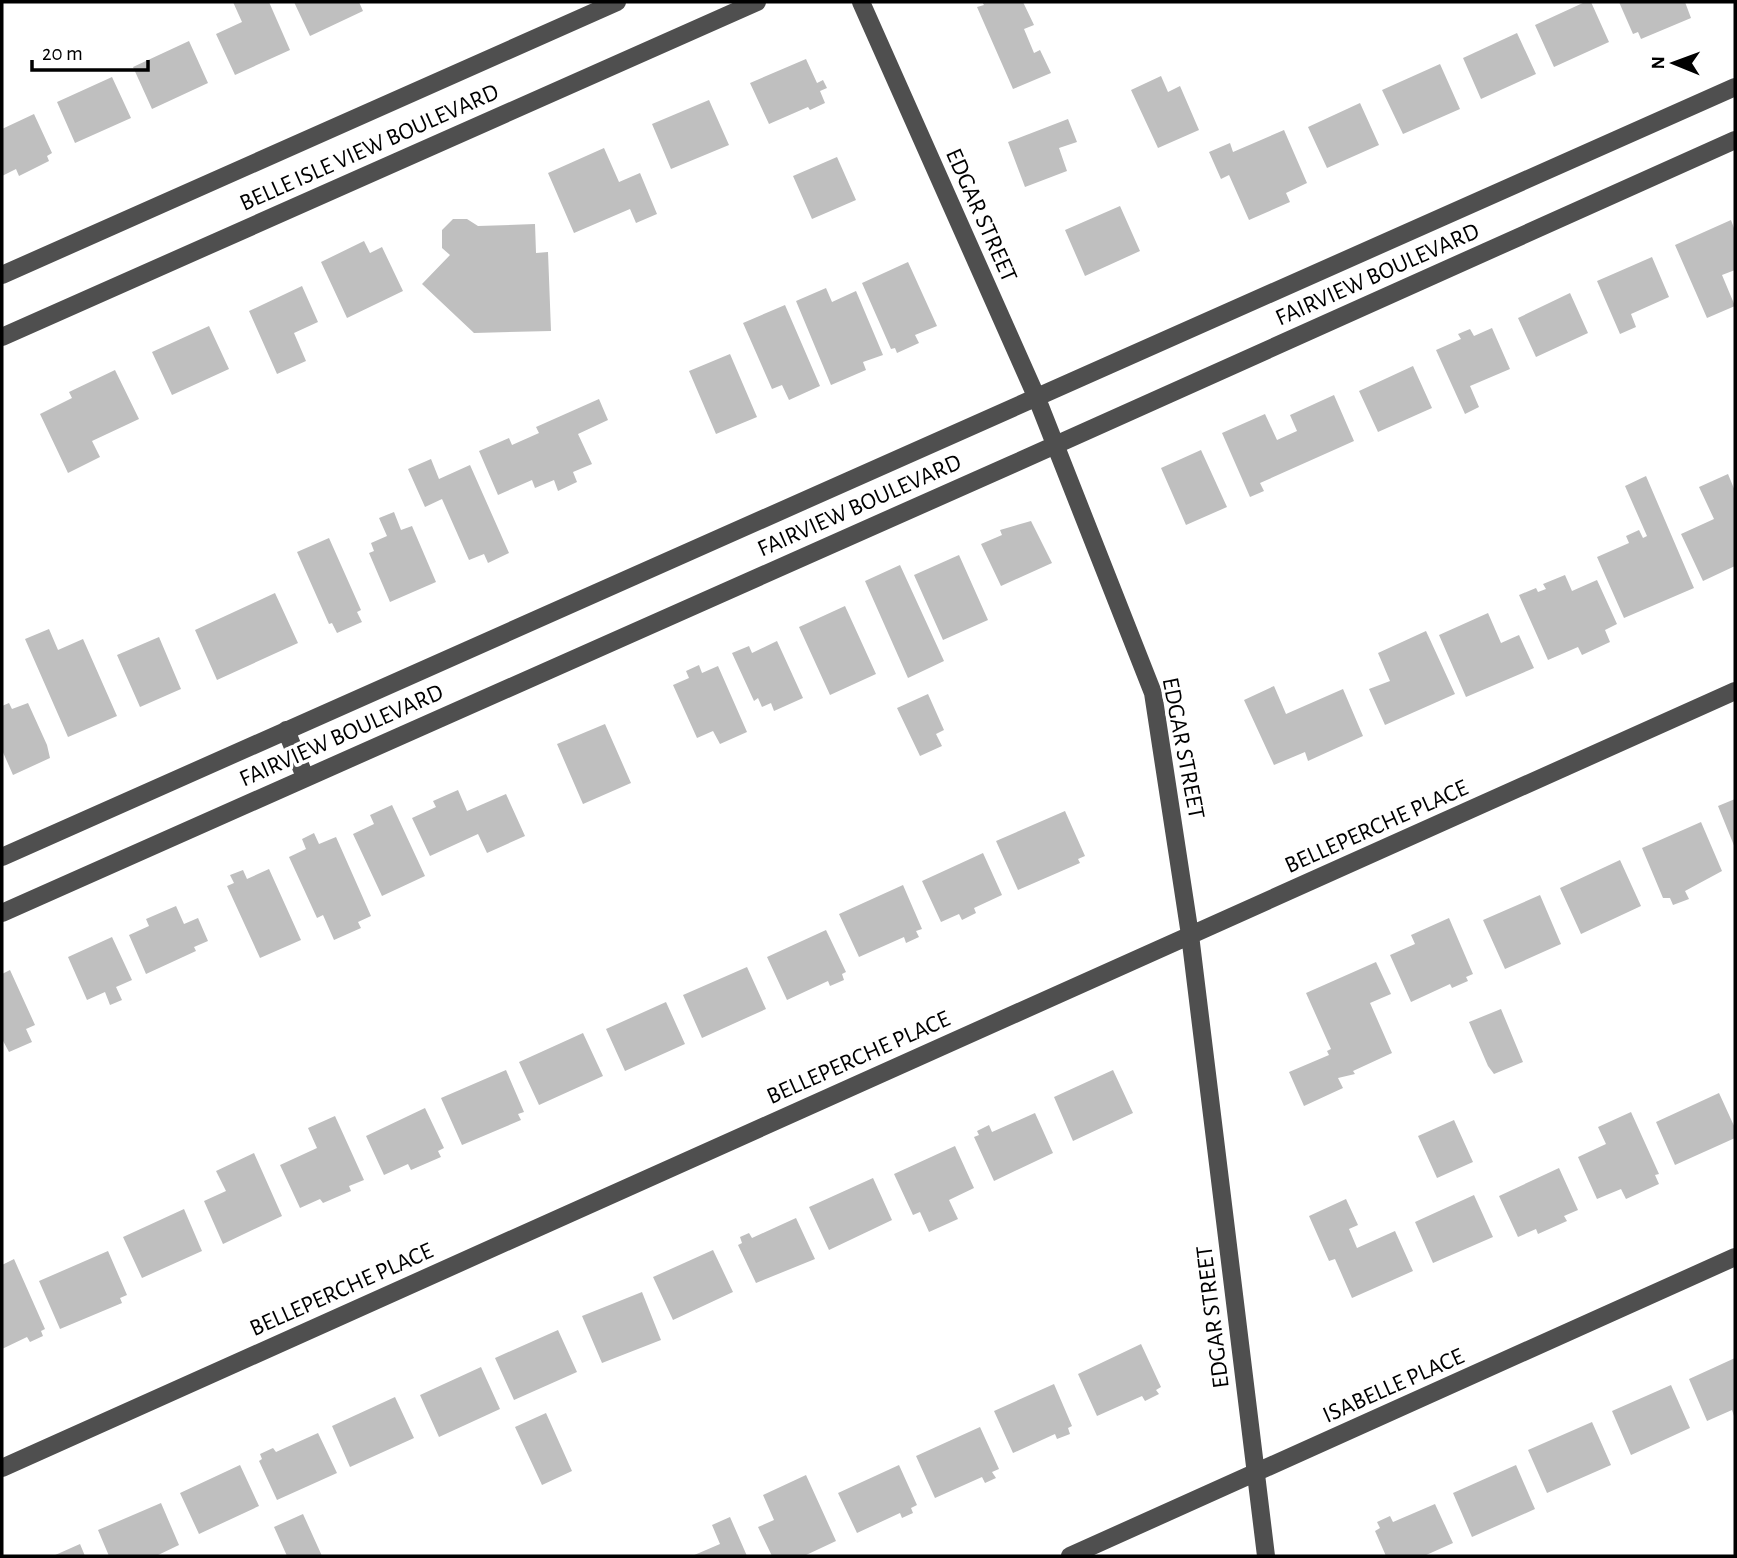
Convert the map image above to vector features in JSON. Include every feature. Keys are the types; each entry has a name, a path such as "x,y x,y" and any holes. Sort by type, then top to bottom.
{"street":[{"name":"BELLE ISLE VIEW BOULEVARD","path":"2,275 617,2"},
{"name":"BELLE ISLE VIEW BOULEVARD","path":"2,337 757,2"},
{"name":"EDGAR STREET","path":"861,2 1036,396 1153,693 1191,935 1266,1556"},
{"name":"FAIRVIEW BOULEVARD","path":"2,857 1735,87"},
{"name":"FAIRVIEW BOULEVARD","path":"2,913 1735,140"},
{"name":"BELLEPERCHE PLACE","path":"2,1468 1735,691"},
{"path":"286,730 305,777"},
{"name":"ISABELLE PLACE","path":"1070,1556 1735,1257"}],"building":[{"path":"233,2 269,2 290,50 235,75 216,34 242,22"},
{"path":"294,2 359,2 363,11 310,36"},
{"path":"982,2 1023,2 1034,25 1024,29 1034,53 1040,50 1051,73 1013,89 977,7 984,5"},
{"path":"1585,2 1591,2 1609,42 1554,67 1535,25"},
{"path":"1619,2 1685,2 1691,18 1641,39 1638,32 1633,34"},
{"path":"1517,33 1536,74 1481,99 1463,58"},
{"path":"189,41 208,83 152,109 133,67"},
{"path":"806,59 817,83 823,80 827,88 820,91 825,103 810,110 808,107 769,124 750,83"},
{"path":"1440,64 1460,109 1403,134 1382,90"},
{"path":"1161,76 1168,92 1180,86 1199,130 1158,148 1131,90"},
{"path":"112,77 131,118 75,143 57,102"},
{"path":"709,100 729,145 671,169 652,124"},
{"path":"1360,103 1379,145 1327,168 1308,127"},
{"path":"34,114 52,153 47,156 49,161 19,176 16,169 2,176 2,129"},
{"path":"1068,119 1077,142 1059,148 1067,171 1025,187 1008,142"},
{"path":"1284,130 1307,183 1286,193 1290,202 1249,220 1229,175 1221,179 1209,152 1230,143 1233,152"},
{"path":"604,148 619,182 640,173 657,214 636,223 630,209 574,233 548,173"},
{"path":"837,157 856,200 812,219 793,176"},
{"path":"1120,206 1140,251 1085,276 1065,230"},
{"path":"453,219 467,219 478,226 535,224 536,253 548,252 551,331 474,333 422,284 450,255 442,248 442,230"},
{"path":"1731,220 1735,231 1735,270 1722,275 1735,306 1707,318 1675,245"},
{"path":"364,241 370,253 382,247 403,291 347,318 321,262"},
{"path":"1652,257 1669,297 1631,314 1636,327 1620,334 1597,281"},
{"path":"908,262 937,326 915,335 919,343 897,353 895,348 891,349 862,283"},
{"path":"302,286 318,322 294,333 306,361 277,374 249,311"},
{"path":"826,288 832,302 856,291 883,355 863,362 866,370 831,385 796,301"},
{"path":"1570,293 1588,333 1536,357 1518,318"},
{"path":"785,305 820,386 789,400 782,385 772,389 743,323"},
{"path":"209,326 229,369 172,395 152,352"},
{"path":"1492,328 1510,369 1470,386 1479,407 1465,414 1436,350 1461,339 1458,334 1470,329 1474,336"},
{"path":"730,354 757,417 716,434 689,371"},
{"path":"1413,366 1432,408 1378,432 1359,391"},
{"path":"115,370 139,419 92,441 100,457 68,473 40,414 72,398 69,392"},
{"path":"1334,395 1354,441 1260,483 1264,491 1250,497 1222,433 1265,414 1277,440 1297,431 1290,415"},
{"path":"599,399 608,420 578,434 592,464 573,472 577,482 558,491 554,480 535,488 532,480 498,495 479,451 509,438 512,445 539,433 536,427"},
{"path":"1201,450 1227,507 1186,525 1161,468"},
{"path":"431,459 439,479 470,465 509,553 488,563 484,554 469,560 442,499 425,507 408,469"},
{"path":"1728,474 1735,491 1735,566 1703,581 1681,534 1714,519 1699,487"},
{"path":"1646,476 1694,588 1624,618 1597,557 1629,543 1626,536 1639,530 1643,538 1647,536 1625,486"},
{"path":"394,512 401,530 412,526 436,582 390,602 369,553 374,551 371,543 387,536 379,518"},
{"path":"1031,521 1052,563 1001,586 981,544 1002,535 1000,530"},
{"path":"329,538 361,610 357,612 362,622 337,633 332,623 329,624 297,552"},
{"path":"959,555 988,620 943,640 914,575"},
{"path":"900,565 944,661 908,678 865,581"},
{"path":"1565,575 1572,591 1597,580 1617,624 1605,630 1610,642 1582,655 1578,647 1548,660 1519,595 1536,588 1538,592 1546,589 1543,584"},
{"path":"275,593 298,643 217,680 195,630"},
{"path":"845,606 876,674 830,695 799,627"},
{"path":"1488,613 1501,643 1519,635 1534,668 1466,697 1439,635"},
{"path":"49,629 58,650 83,639 117,716 68,737 25,639"},
{"path":"1426,631 1455,694 1385,725 1369,689 1390,681 1378,653"},
{"path":"159,637 181,689 140,707 117,655"},
{"path":"777,641 803,698 774,711 771,703 762,707 758,698 754,701 732,653 749,646 752,653"},
{"path":"699,665 702,673 718,666 747,732 720,744 713,731 697,738 673,685 689,678 686,671"},
{"path":"1274,686 1286,714 1343,689 1363,736 1308,761 1305,752 1274,765 1244,700"},
{"path":"928,694 944,730 936,734 942,746 920,756 897,708"},
{"path":"9,703 12,709 28,703 50,758 13,775 2,750 2,706"},
{"path":"605,724 631,783 583,804 557,744"},
{"path":"458,790 467,811 506,794 525,836 487,853 478,834 430,856 412,818 436,807 433,801"},
{"path":"1735,799 1735,848 1718,806"},
{"path":"392,805 425,876 382,896 353,834 374,824 370,815"},
{"path":"1065,811 1085,856 1078,859 1080,863 1018,890 996,841"},
{"path":"1701,822 1722,871 1685,891 1689,899 1673,905 1670,898 1663,898 1642,848"},
{"path":"314,833 319,844 336,837 371,916 358,922 361,928 334,940 323,915 317,918 289,857 306,849 302,839"},
{"path":"983,853 1002,895 974,908 976,913 962,920 959,914 941,922 922,881"},
{"path":"1620,860 1641,906 1581,934 1560,888"},
{"path":"269,869 301,940 260,958 227,886 234,883 230,875 243,870 247,879"},
{"path":"903,885 922,929 916,931 919,937 906,943 904,937 859,957 839,914"},
{"path":"1540,895 1561,944 1505,969 1483,920"},
{"path":"176,906 184,924 198,918 208,941 194,947 196,951 146,974 129,935 149,926 146,919"},
{"path":"1449,918 1473,974 1466,977 1468,981 1452,988 1450,984 1411,1002 1390,955 1415,944 1411,935"},
{"path":"826,930 846,972 842,974 844,980 830,986 828,981 787,1000 767,957"},
{"path":"112,937 132,980 116,987 122,1000 110,1005 105,992 87,1000 68,957"},
{"path":"1376,962 1391,994 1370,1003 1392,1053 1353,1071 1355,1074 1338,1078 1343,1088 1304,1106 1289,1072 1329,1055 1327,1051 1331,1049 1306,993"},
{"path":"747,967 766,1009 702,1038 683,995"},
{"path":"10,970 35,1025 26,1029 32,1042 9,1052 2,1039 2,974"},
{"path":"666,1002 685,1044 625,1071 606,1029"},
{"path":"1501,1009 1523,1062 1494,1074 1469,1022"},
{"path":"583,1033 603,1076 539,1105 519,1062"},
{"path":"506,1070 524,1112 518,1114 521,1120 462,1145 441,1098"},
{"path":"1113,1070 1133,1113 1073,1141 1054,1097"},
{"path":"1719,1093 1735,1128 1735,1138 1675,1165 1656,1122"},
{"path":"425,1108 444,1148 438,1151 441,1157 411,1170 408,1164 384,1175 366,1136"},
{"path":"1631,1112 1659,1174 1655,1175 1659,1184 1626,1199 1621,1189 1597,1199 1578,1157 1606,1144 1598,1127"},
{"path":"1035,1113 1053,1153 994,1181 974,1137 979,1135 977,1131 989,1125 992,1132"},
{"path":"335,1116 364,1180 349,1186 351,1191 323,1203 320,1199 300,1208 280,1165 317,1148 308,1128"},
{"path":"1454,1120 1473,1162 1437,1178 1418,1136"},
{"path":"955,1146 974,1188 949,1200 958,1219 929,1232 920,1212 913,1215 894,1174"},
{"path":"254,1153 282,1216 223,1244 204,1201 226,1191 216,1171"},
{"path":"1559,1168 1578,1210 1564,1216 1567,1221 1538,1234 1536,1229 1518,1237 1499,1196"},
{"path":"873,1178 892,1220 829,1250 809,1207"},
{"path":"1474,1195 1493,1237 1433,1263 1415,1222"},
{"path":"1346,1199 1358,1225 1349,1229 1357,1248 1395,1231 1413,1271 1352,1298 1335,1259 1329,1261 1309,1216"},
{"path":"184,1209 202,1251 142,1278 123,1237"},
{"path":"796,1218 815,1259 756,1283 738,1245 742,1243 740,1237 749,1233 752,1238"},
{"path":"713,1250 733,1292 673,1320 653,1277"},
{"path":"108,1251 127,1295 120,1298 122,1303 60,1329 39,1281"},
{"path":"14,1259 45,1329 41,1331 43,1336 30,1342 27,1337 2,1349 2,1265"},
{"path":"642,1292 661,1340 602,1363 582,1316"},
{"path":"558,1330 577,1372 514,1400 495,1358"},
{"path":"1141,1344 1161,1387 1156,1390 1159,1394 1145,1401 1142,1396 1097,1416 1078,1374"},
{"path":"1735,1358 1735,1419 1732,1410 1707,1421 1689,1379"},
{"path":"481,1367 500,1409 439,1437 420,1395"},
{"path":"1054,1384 1072,1426 1068,1428 1070,1434 1057,1439 1055,1434 1013,1453 994,1411"},
{"path":"1671,1385 1690,1428 1631,1455 1612,1411"},
{"path":"395,1397 414,1438 350,1467 332,1426"},
{"path":"546,1413 572,1471 542,1485 515,1427"},
{"path":"1592,1422 1611,1465 1547,1493 1528,1450"},
{"path":"980,1427 999,1469 992,1472 996,1478 985,1483 982,1477 935,1498 916,1456"},
{"path":"318,1433 337,1473 277,1500 259,1461 262,1459 260,1454 273,1448 276,1452"},
{"path":"240,1465 259,1506 199,1534 180,1493"},
{"path":"899,1465 917,1505 911,1508 913,1513 902,1518 900,1513 857,1533 838,1493"},
{"path":"1516,1465 1535,1509 1472,1537 1453,1493"},
{"path":"806,1475 836,1541 804,1556 772,1556 758,1527 774,1520 763,1495"},
{"path":"161,1503 179,1545 156,1556 109,1556 98,1530"},
{"path":"1435,1504 1453,1543 1424,1556 1386,1556 1375,1531 1380,1528 1377,1522 1390,1516 1393,1522"},
{"path":"303,1514 322,1556 287,1556 274,1527"},
{"path":"730,1517 747,1556 692,1556 720,1544 712,1525"},
{"path":"80,1544 85,1556 53,1556"}]}
